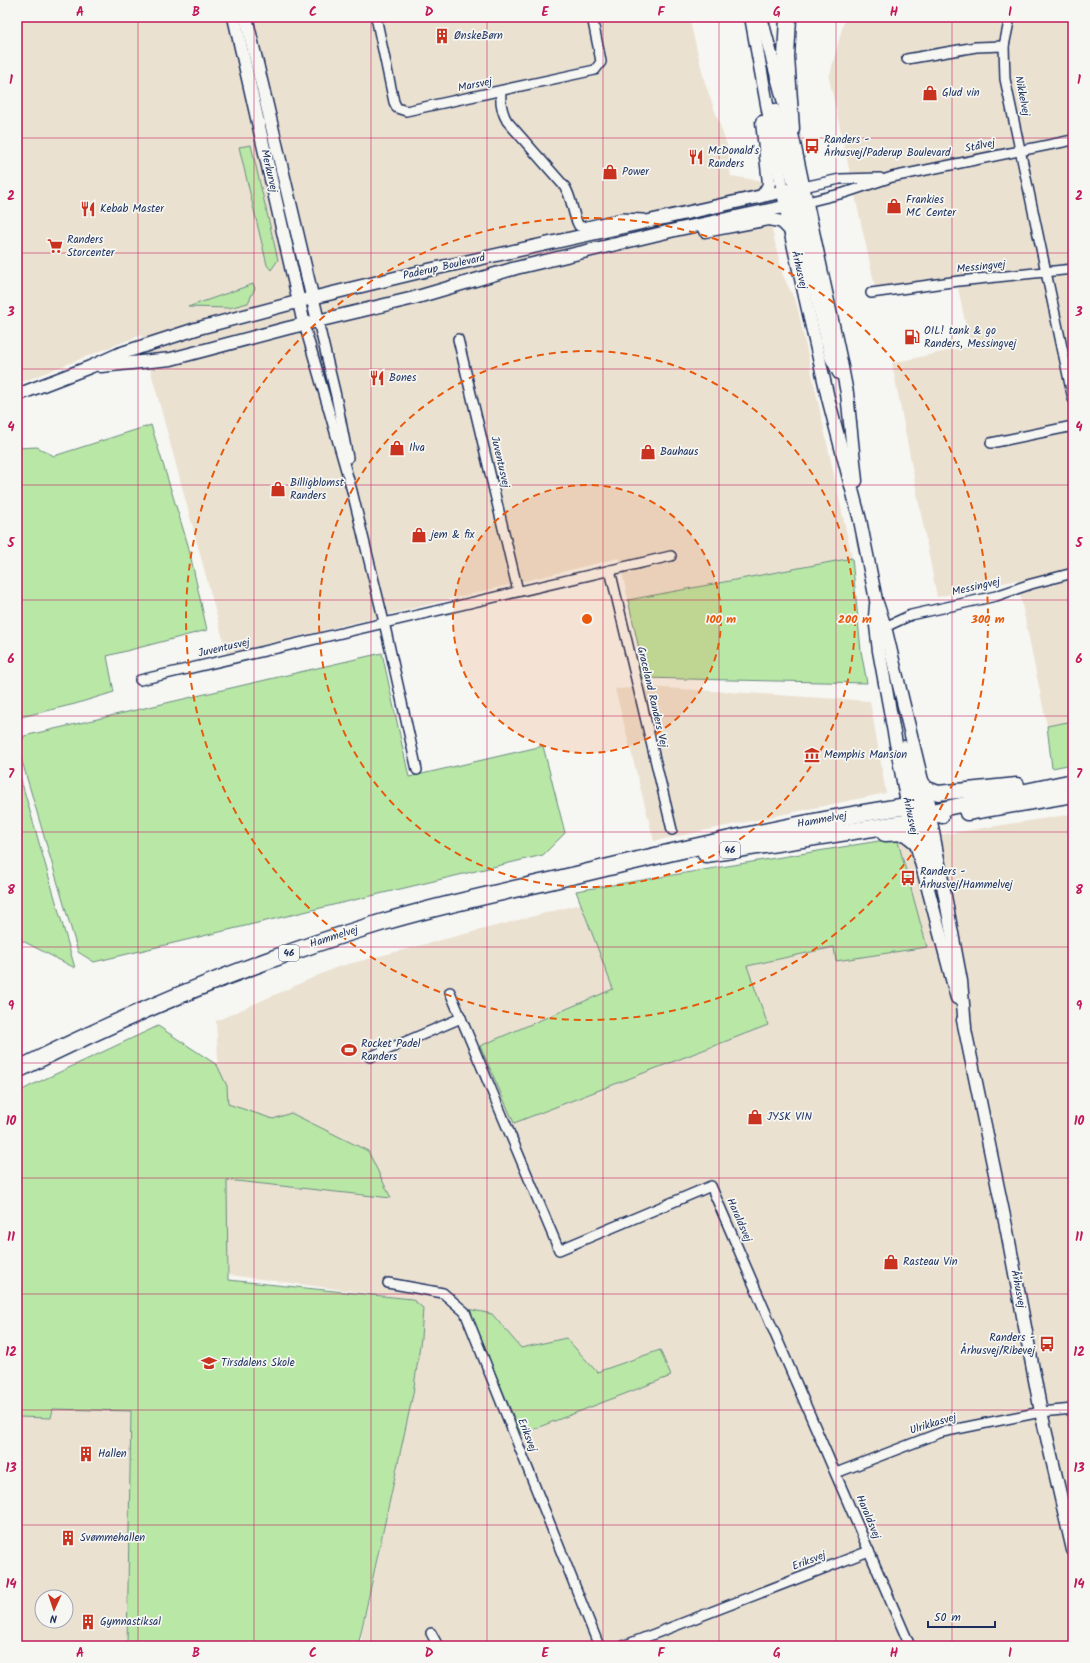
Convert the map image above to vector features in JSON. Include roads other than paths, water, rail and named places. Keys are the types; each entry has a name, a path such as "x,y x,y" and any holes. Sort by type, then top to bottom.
{"highway":[{"path":"788,17 786,57 791,129"},
{"name":"Hammelvej","path":"575,875 751,846 919,812"},
{"name":"Hammelvej","path":"17,1070 154,1005 234,972 309,945 382,922 452,903 780,827 919,812"}],"main road":[{"name":"Merkurvej","path":"234,17 304,324"},
{"name":"Merkurvej","path":"246,17 318,321"},
{"name":"Århusvej","path":"751,17 756,48 797,197 847,393 860,520"},
{"name":"Århusvej","path":"761,17 791,129 797,197 790,230 828,398 860,520 876,600 886,627 942,947 965,1027 1007,1231 1041,1412 1073,1550"},
{"path":"756,48 769,183 768,188 763,195"},
{"name":"Paderup Boulevard","path":"17,395 90,367 119,354 199,328 312,298 763,195 797,197"},
{"name":"Paderup Boulevard","path":"90,367 171,359 304,324 421,296 516,268 675,230 797,197"},
{"path":"582,253 769,219 782,222 790,230"},
{"name":"Århusvej","path":"876,600 875,617 880,651 929,856 952,935 960,981 965,1027"},
{"name":"Hammelvej","path":"919,812 1073,780"},
{"name":"Hammelvej","path":"919,812 1073,795"}],"street":[{"name":"Marsvej","path":"376,17 394,102 397,108 410,111 595,70 601,62 592,17"},
{"name":"Nikkelvej","path":"1010,17 1004,46 1006,79 1021,150"},
{"path":"907,59 976,47 1004,46"},
{"path":"502,91 500,100 502,113 507,121 565,187 571,196 579,226 583,227 622,218 654,219"},
{"name":"Stålvej","path":"797,197 844,193 892,177 1073,140"},
{"path":"1021,150 1073,399"},
{"name":"Stålvej","path":"797,197 840,179 892,177"},
{"name":"Messingvej","path":"871,293 959,281 1073,269"},
{"path":"318,321 346,443 352,491"},
{"path":"304,324 352,491 384,622 417,770"},
{"name":"Juventusvej","path":"458,338 518,591"},
{"path":"991,442 1073,426"},
{"name":"Juventusvej","path":"140,680 671,556"},
{"name":"Graceland Randers Vej","path":"610,570 672,830"},
{"name":"Messingvej","path":"886,627 911,615 996,596 1031,584 1073,573"},
{"name":"Haraldsvej","path":"450,992 559,1250 711,1186 910,1646"},
{"path":"370,1057 461,1018"},
{"name":"Eriksvej","path":"388,1283 443,1293 464,1312 599,1646"},
{"name":"Ulrikkasvej","path":"836,1473 942,1432 1041,1412 1073,1409"},
{"name":"Eriksvej","path":"623,1646 869,1551"},
{"path":"431,1633 438,1646"}],"place":[{"name":"ØnskeBørn","path":"442,36"},
{"name":"Glud vin","path":"930,93"},
{"name":"Randers - Århusvej/Paderup Boulevard","path":"812,146"},
{"name":"McDonald's Randers","path":"696,157"},
{"name":"Power","path":"610,172"},
{"name":"Frankies MC Center","path":"894,206"},
{"name":"Kebab Master","path":"88,209"},
{"name":"Randers Storcenter","path":"55,246"},
{"name":"OIL! tank & go Randers, Messingvej","path":"912,337"},
{"name":"Bones","path":"377,378"},
{"name":"Ilva","path":"397,448"},
{"name":"Bauhaus","path":"648,452"},
{"name":"Billigblomst Randers","path":"278,489"},
{"name":"jem & fix","path":"419,535"},
{"name":"Memphis Mansion","path":"812,755"},
{"name":"Randers - Århusvej/Hammelvej","path":"908,878"},
{"name":"Rocket Padel Randers","path":"349,1050"},
{"name":"JYSK VIN","path":"755,1117"},
{"name":"Rasteau Vin","path":"891,1262"},
{"name":"Randers - Århusvej/Ribevej","path":"1047,1344"},
{"name":"Tirsdalens Skole","path":"209,1363"},
{"name":"Hallen","path":"86,1454"},
{"name":"Svømmehallen","path":"68,1538"},
{"name":"Gymnastiksal","path":"88,1622"}]}
